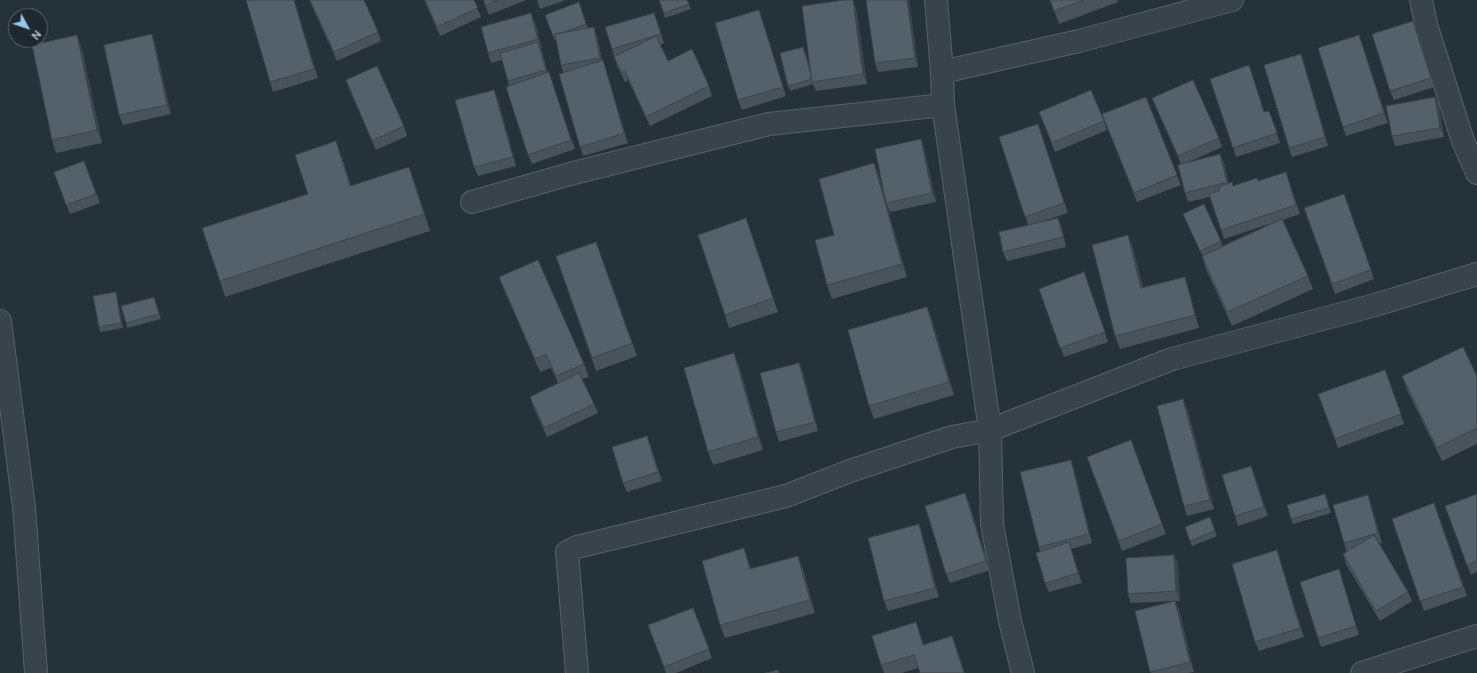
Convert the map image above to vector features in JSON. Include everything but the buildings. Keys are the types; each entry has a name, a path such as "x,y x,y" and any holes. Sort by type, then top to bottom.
{"street":[{"path":"936,0 943,105 990,430 992,524 1010,621 1023,673"},
{"path":"942,72 1080,41 1232,0"},
{"path":"1421,0 1427,28 1459,126 1477,173"},
{"path":"472,202 570,174 769,124 943,105"},
{"path":"577,673 567,552 577,547 786,496 850,471 952,437 990,430 1172,359 1375,305 1477,274"},
{"path":"0,321 24,507 36,673"},
{"path":"1362,673 1477,636"}]}
